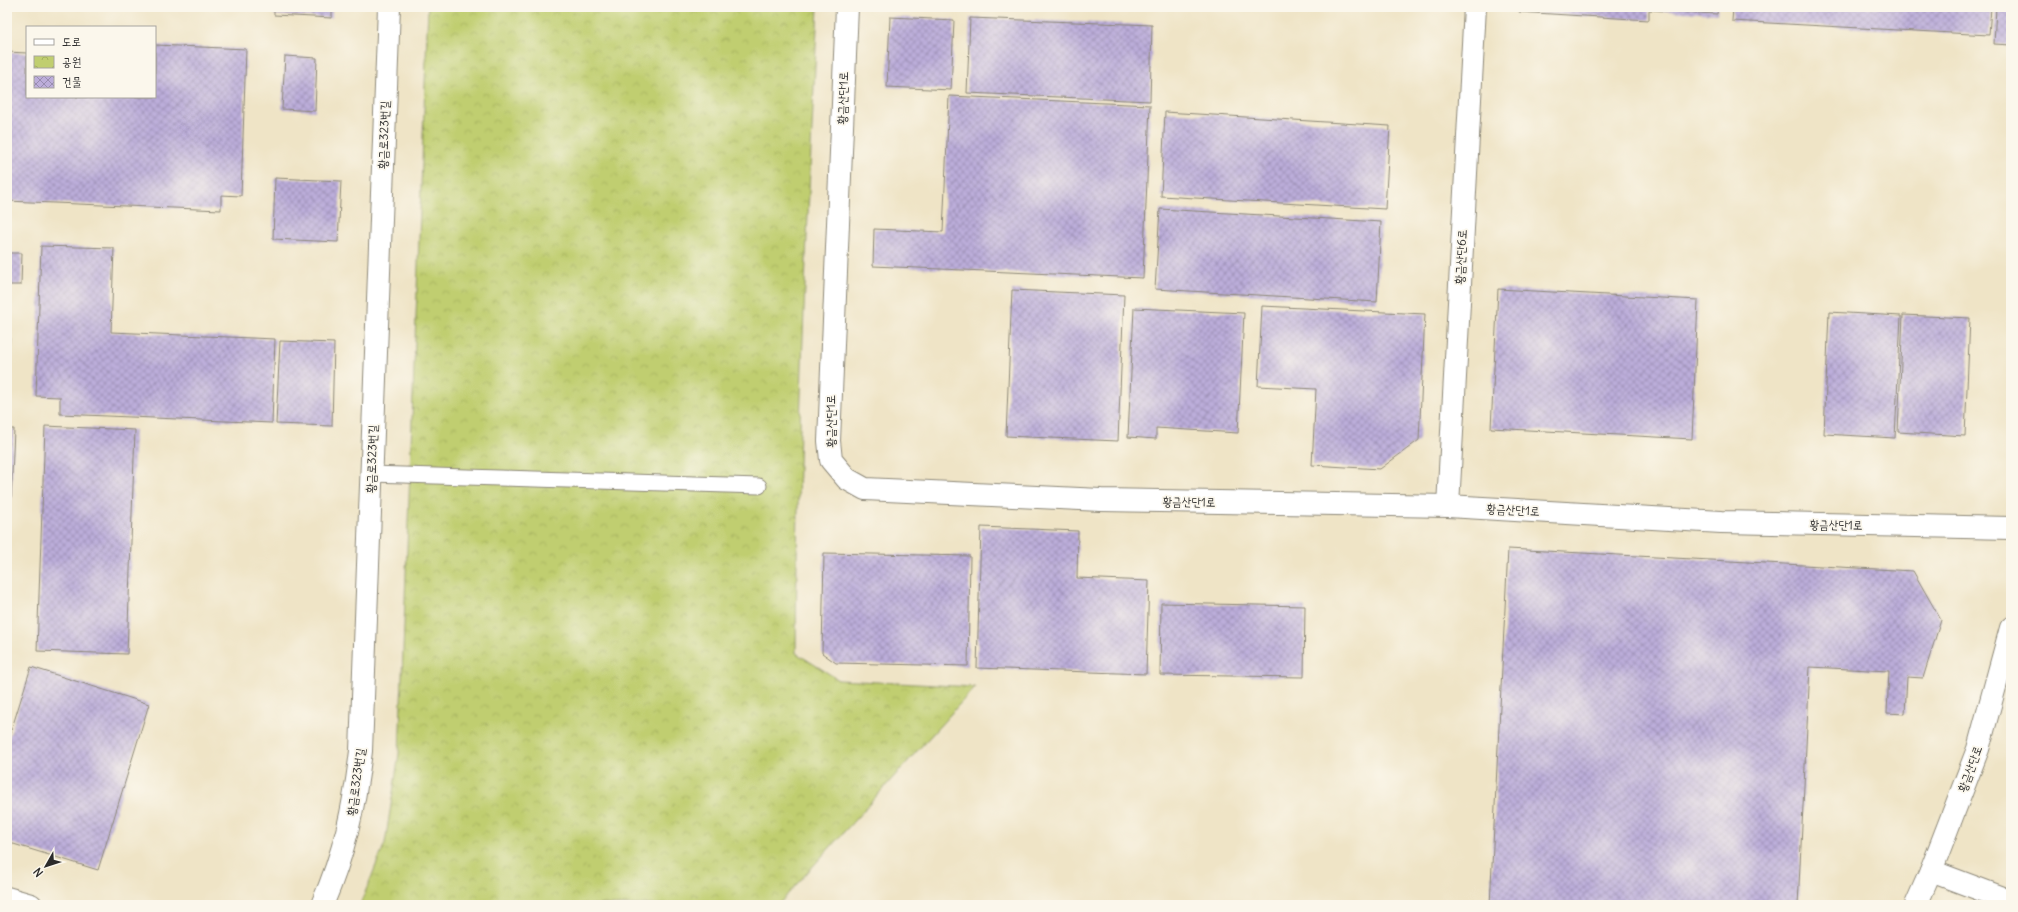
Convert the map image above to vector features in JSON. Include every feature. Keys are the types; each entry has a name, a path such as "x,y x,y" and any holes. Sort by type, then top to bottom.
{"street":[{"name":"황금로323번길","path":"322,905 334,878 354,808 361,751 389,7"},
{"name":"황금산단1로","path":"847,7 829,441 832,460 847,479 865,489 1101,500 1448,506 1721,522 2011,528"},
{"name":"황금산단6로","path":"1448,506 1475,7"},
{"name":"황금산단로","path":"1916,905 1931,871 1978,749 2011,628"},
{"path":"1931,871 2011,901"},
{"path":"7,898 31,905"}],"lane":[{"path":"371,474 759,486"}],"green space":[{"path":"428,7 818,7 800,410 796,653 839,680 975,687 778,905 360,905 385,843 399,754"}],"building":[{"path":"274,7 332,7 332,18 274,15"},
{"path":"1519,7 1718,7 1717,14 1649,10 1649,20 1519,12"},
{"path":"1733,7 1991,7 1989,35 1732,21"},
{"path":"1996,7 2011,7 2011,45 1994,44"},
{"path":"890,17 954,20 951,90 887,87"},
{"path":"970,18 1152,25 1150,101 967,93"},
{"path":"156,45 246,49 241,196 221,195 221,210 7,201 7,52 26,53 26,98 156,98"},
{"path":"285,56 317,58 315,111 282,109"},
{"path":"949,96 1150,105 1143,278 873,266 874,229 943,232"},
{"path":"1165,112 1390,126 1385,209 1161,196"},
{"path":"275,178 341,181 338,242 273,239"},
{"path":"1160,209 1381,222 1377,302 1155,289"},
{"path":"41,246 114,248 111,332 275,339 272,423 60,414 60,397 36,396"},
{"path":"7,253 22,253 21,285 7,285"},
{"path":"1498,289 1698,300 1692,439 1491,428"},
{"path":"1012,290 1124,295 1118,441 1006,436"},
{"path":"1262,306 1425,314 1419,440 1380,469 1312,465 1316,389 1258,386"},
{"path":"1134,308 1244,313 1238,433 1156,428 1156,439 1128,437"},
{"path":"1829,312 1901,316 1895,438 1824,434"},
{"path":"1903,315 1970,318 1965,436 1898,432"},
{"path":"7,331 10,331 8,389 7,389"},
{"path":"280,341 334,343 332,426 276,424"},
{"path":"45,426 135,430 127,654 37,651"},
{"path":"7,429 14,429 11,500 7,500"},
{"path":"981,527 1078,531 1077,578 1149,581 1146,674 977,668"},
{"path":"1508,549 1913,571 1941,620 1923,678 1907,677 1905,714 1887,713 1889,671 1810,667 1798,905 1490,905"},
{"path":"824,553 970,556 968,666 836,663 822,653"},
{"path":"1161,603 1305,606 1304,677 1160,675"},
{"path":"31,667 149,704 98,870 7,842 7,744"}]}
